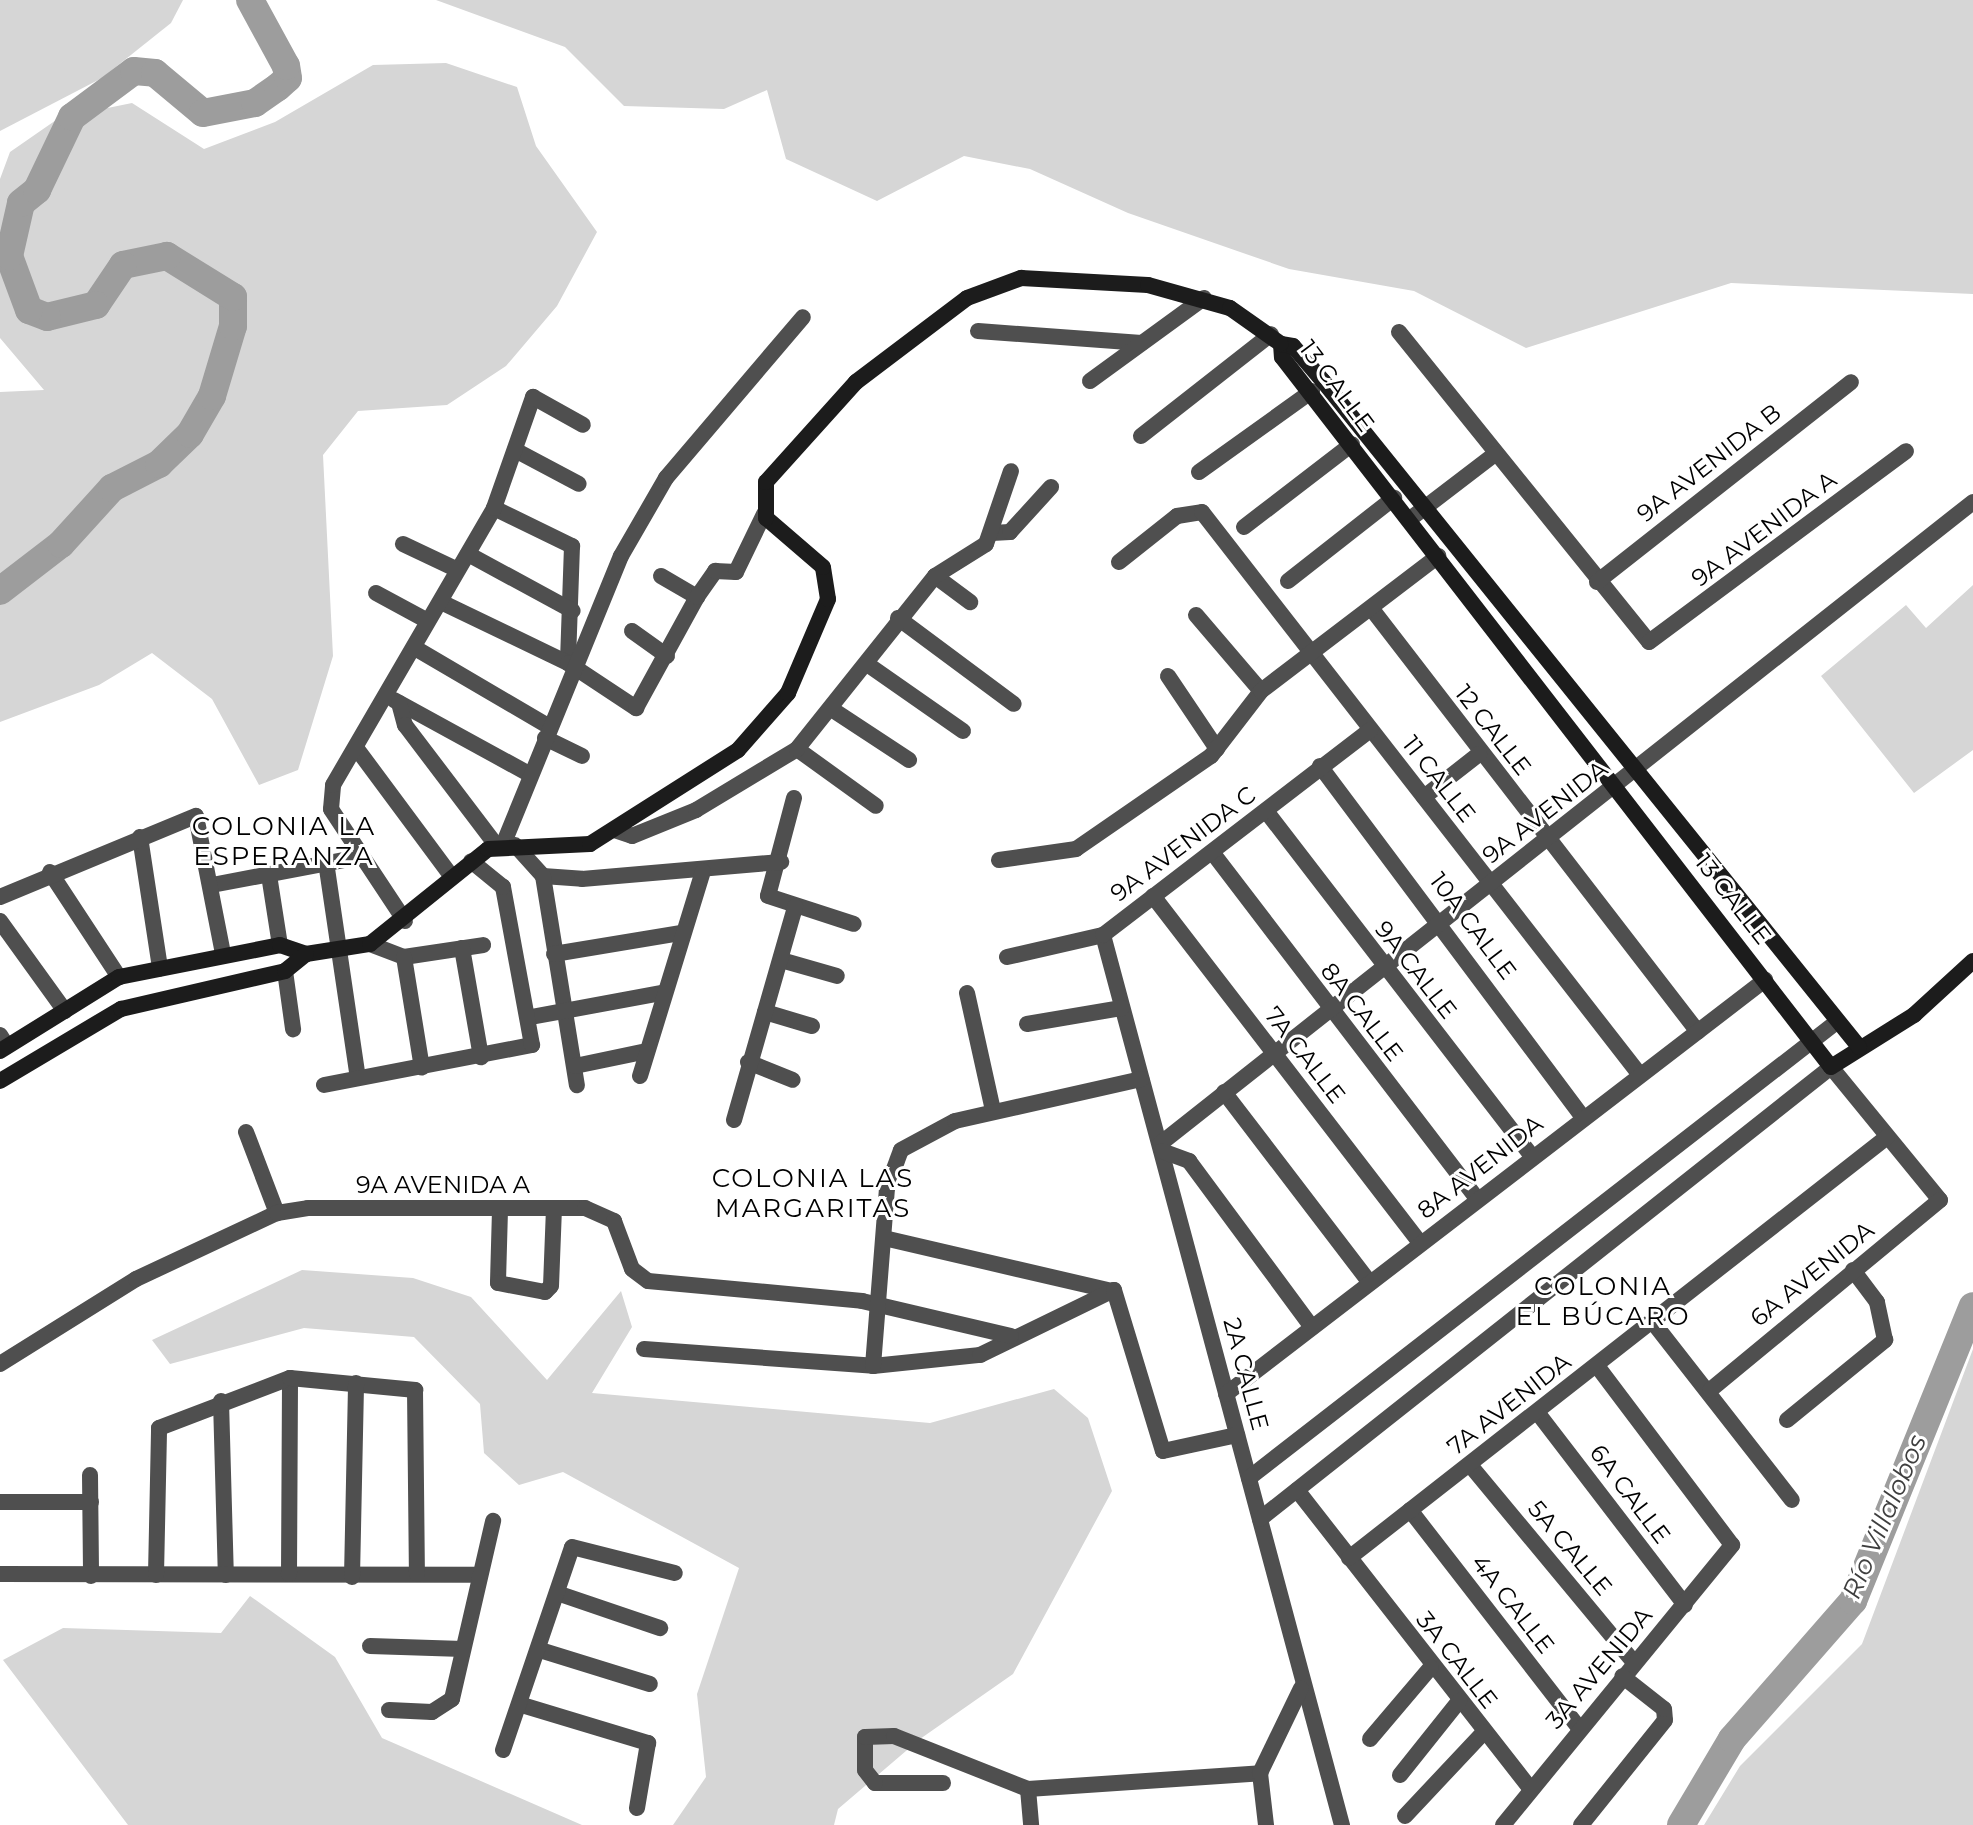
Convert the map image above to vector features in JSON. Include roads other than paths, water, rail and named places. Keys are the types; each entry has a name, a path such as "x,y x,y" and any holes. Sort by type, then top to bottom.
{"main road":[{"path":"2,1044 65,1011 119,977 280,945 306,954 370,944 405,921 471,861 505,845 577,847 614,830 738,750 799,673 826,608 828,577 764,514 766,482 815,423 909,335 988,286 1066,277 1204,298 1276,339"},
{"name":"13 CALLE","path":"1276,339 1282,357 1394,498 1416,514 1438,556 1831,1067"},
{"name":"13 CALLE","path":"1276,339 1293,346 1323,381 1416,514 1636,771 1859,1047"},
{"path":"0,1081 121,1009 285,971 306,954"},
{"path":"1831,1067 1914,1015 1973,961"}],"street":[{"path":"1090,381 1204,298"},
{"path":"505,845 570,665 666,478 803,317"},
{"path":"978,331 1142,343"},
{"path":"1399,332 1597,582"},
{"path":"1141,436 1276,339"},
{"name":"9A AVENIDA B","path":"1597,582 1851,382"},
{"path":"1199,472 1312,391"},
{"path":"405,921 360,857 329,797 357,749 393,700 426,620 441,602 456,569 494,508 536,395 583,425"},
{"path":"1244,527 1352,444"},
{"path":"515,450 579,484"},
{"name":"9A AVENIDA A","path":"1597,582 1649,642 1906,451"},
{"path":"1416,514 1495,454"},
{"path":"992,533 1011,471"},
{"path":"614,830 632,836 696,810 797,749 833,710 898,618 935,576 992,533 1010,532 1051,487"},
{"path":"1288,581 1394,498"},
{"name":"9A AVENIDA","path":"1161,1147 1273,1053 1961,518 1973,502"},
{"path":"494,508 572,546 570,665"},
{"name":"11 CALLE","path":"1119,562 1177,516 1202,512 1308,653 1640,1075"},
{"path":"441,602 570,665 636,708 697,597 715,571 736,572 764,514"},
{"path":"403,544 456,569"},
{"path":"468,554 573,611"},
{"path":"999,860 1076,849 1217,749 1261,691 1438,556"},
{"path":"661,576 697,597"},
{"path":"935,576 970,602"},
{"path":"376,593 426,620"},
{"name":"12 CALLE","path":"1371,608 1479,754 1698,1032"},
{"path":"1196,615 1261,691"},
{"path":"898,618 1014,704"},
{"path":"632,631 667,656"},
{"path":"415,648 582,756"},
{"path":"867,664 963,731"},
{"path":"1168,676 1217,749"},
{"path":"393,700 529,774"},
{"path":"393,700 405,725 505,845 543,876 703,871 781,862"},
{"path":"833,710 909,760"},
{"name":"9A AVENIDA C","path":"1007,957 1103,935 1370,730"},
{"path":"357,749 452,877"},
{"path":"797,749 876,806"},
{"path":"1424,797 1479,754"},
{"name":"10A CALLE","path":"1320,766 1441,922 1583,1118"},
{"path":"794,798 781,862 768,896 854,924"},
{"name":"9A CALLE","path":"1266,811 1383,968 1532,1157"},
{"path":"0,897 50,872 196,816 212,885 223,954"},
{"path":"140,837 160,968"},
{"name":"8A CALLE","path":"1212,852 1329,1010 1477,1198"},
{"path":"212,885 360,857"},
{"path":"324,1085 532,1045 531,1017 502,883 471,861"},
{"path":"326,862 358,1078"},
{"path":"640,1076 642,1052 703,871"},
{"path":"50,872 119,977"},
{"path":"269,875 280,945"},
{"path":"543,876 577,1085"},
{"name":"7A CALLE","path":"1153,896 1420,1243"},
{"path":"734,1120 748,1062 795,907"},
{"path":"0,921 65,1011"},
{"path":"554,954 681,933"},
{"name":"2A CALLE","path":"1103,935 1260,1519 1301,1688 1342,1825"},
{"path":"370,944 404,957 483,945"},
{"path":"462,948 481,1057"},
{"path":"404,957 422,1068"},
{"path":"781,960 837,976"},
{"path":"285,971 293,1029"},
{"name":"8A AVENIDA","path":"1226,1394 1477,1198 1765,980"},
{"path":"531,1017 662,993"},
{"path":"967,993 993,1110"},
{"path":"1027,1024 1122,1008"},
{"path":"765,1012 812,1026"},
{"path":"1249,1478 1838,1021"},
{"path":"575,1066 642,1052"},
{"path":"748,1062 793,1080"},
{"path":"1260,1519 1831,1067 1887,1137"},
{"path":"873,1366 882,1307 889,1168 920,1134 993,1110 1141,1079"},
{"path":"1224,1092 1370,1283"},
{"path":"246,1132 277,1213"},
{"name":"6A AVENIDA","path":"1710,1390 1853,1270 1935,1207 1937,1195 1887,1137"},
{"name":"7A AVENIDA","path":"1349,1558 1887,1137"},
{"path":"1161,1147 1189,1161 1312,1327"},
{"path":"500,1210 498,1283 545,1292 554,1209"},
{"name":"9A AVENIDA A","path":"0,1364 136,1279 277,1213 554,1209 605,1212 632,1269 648,1281 882,1307"},
{"path":"884,1238 1111,1291 1122,1300 1160,1448 1168,1454 1237,1435"},
{"path":"1787,1420 1885,1340 1877,1302 1853,1270"},
{"path":"644,1349 873,1366 980,1355 1011,1336 1111,1291"},
{"path":"882,1307 1011,1336"},
{"path":"1652,1321 1710,1390 1792,1500"},
{"name":"3A AVENIDA","path":"1503,1825 1633,1661 1685,1605 1730,1543 1597,1366"},
{"path":"289,1574 290,1378"},
{"path":"156,1575 159,1428 221,1401 290,1378 415,1390 417,1574"},
{"path":"352,1577 356,1383"},
{"path":"221,1401 226,1575"},
{"name":"6A CALLE","path":"1537,1412 1685,1605"},
{"name":"5A CALLE","path":"1470,1465 1633,1661"},
{"path":"90,1475 91,1576"},
{"name":"3A CALLE","path":"1297,1490 1431,1667 1530,1788"},
{"path":"0,1502 91,1502"},
{"name":"4A CALLE","path":"1410,1510 1579,1728"},
{"path":"389,1710 447,1708 493,1521"},
{"path":"503,1750 522,1705 557,1593 577,1546 675,1573"},
{"path":"0,1574 480,1575"},
{"path":"557,1593 660,1628"},
{"path":"370,1646 463,1649"},
{"path":"540,1650 650,1684"},
{"path":"1370,1739 1431,1667"},
{"path":"1581,1825 1665,1720 1664,1709 1622,1676"},
{"path":"1266,1825 1260,1773 1301,1688"},
{"path":"1400,1775 1459,1701"},
{"path":"522,1705 648,1743 637,1808"},
{"path":"1405,1816 1484,1732"},
{"path":"943,1783 875,1783 868,1776 865,1737 894,1736 1028,1789 1260,1773"},
{"path":"1028,1789 1031,1825"}],"waterway":[{"path":"0,591 61,544 112,488 159,464 190,434 212,396 233,326 233,297 167,256 123,265 96,305 47,317 29,310 9,256 21,203 37,190 72,117 134,71 155,73 203,113 255,103 278,87 288,78 286,66 250,0"},
{"name":"Río Villalobos","path":"1681,1825 1732,1739 1853,1601 1973,1306"}],"district":[{"name":"COLONIA LA ESPERANZA","path":"284,842"},
{"name":"COLONIA LAS MARGARITAS","path":"813,1194"},
{"name":"COLONIA EL BÚCARO","path":"1603,1302"}]}
